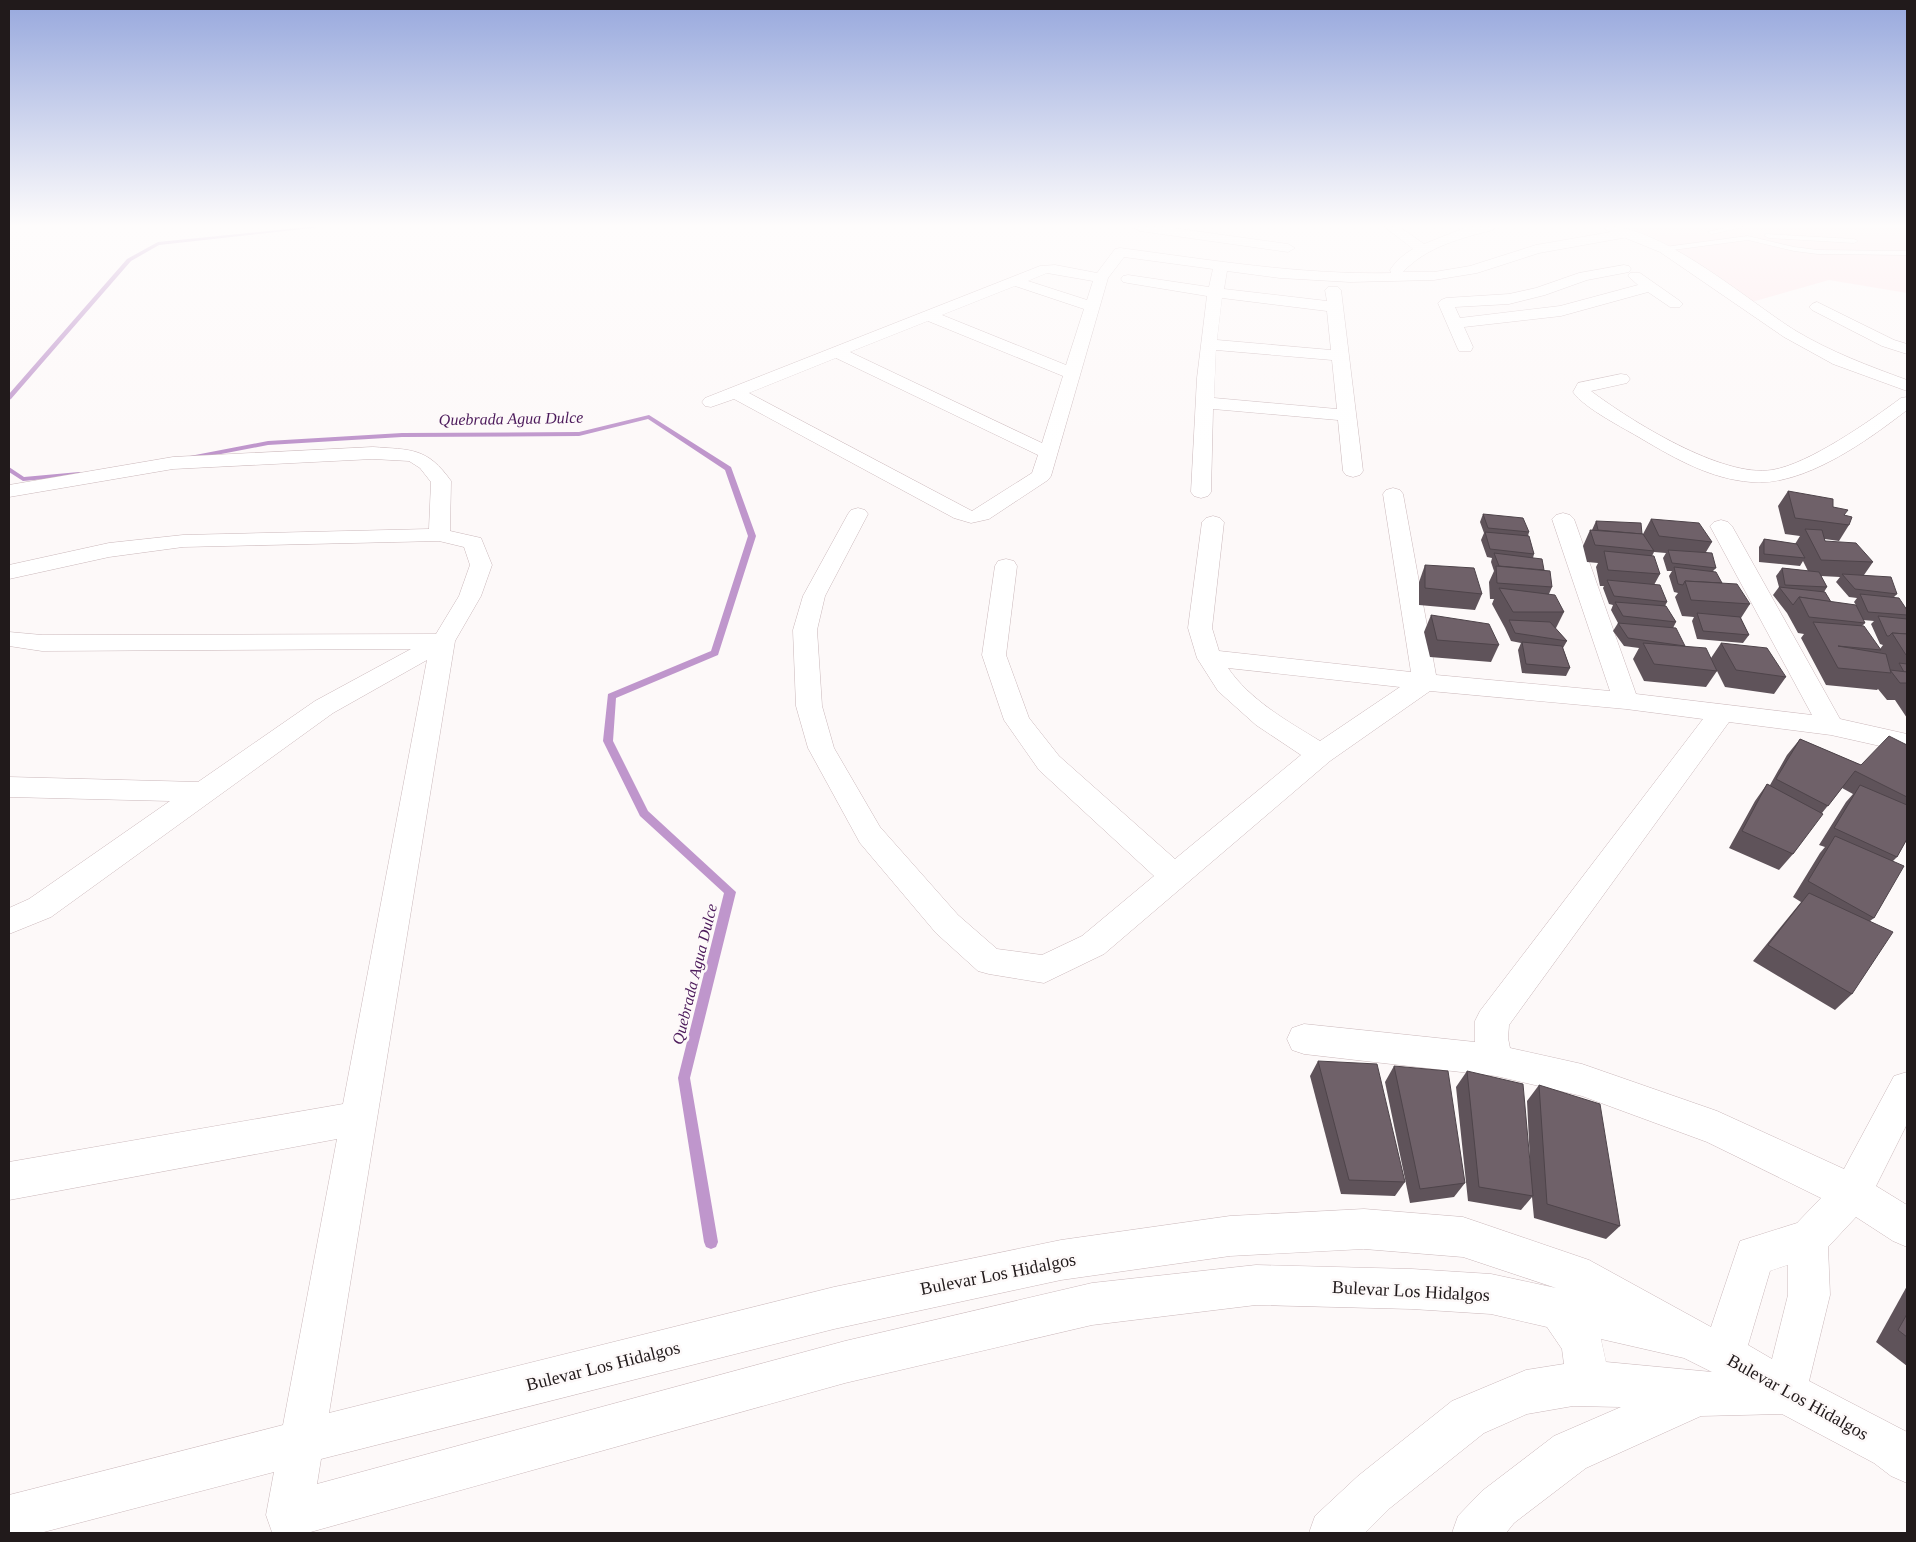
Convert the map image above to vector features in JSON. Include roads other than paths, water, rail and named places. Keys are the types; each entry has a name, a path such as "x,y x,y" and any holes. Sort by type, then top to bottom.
{"street":[{"path":"711,402 973,299"},
{"path":"1068,299 1092,307"},
{"path":"736,393 961,514 971,516 982,515 1042,476 1094,299"},
{"path":"1201,492 1209,344 1214,299"},
{"path":"1266,299 1335,307"},
{"path":"1334,299 1353,471"},
{"path":"1444,299 1465,347"},
{"path":"1446,303 1501,299"},
{"path":"1454,324 1561,311 1601,299"},
{"path":"1668,299 1675,304"},
{"path":"1740,299 1790,334 1840,360 1907,386"},
{"path":"1817,307 1888,343 1907,350"},
{"path":"930,316 1072,374"},
{"path":"1888,343 1907,338"},
{"path":"1209,344 1341,356"},
{"path":"838,352 1048,453"},
{"path":"1621,379 1584,387 1582,392 1628,423 1689,458 1723,472 1750,476 1789,473 1826,454 1890,415 1907,402"},
{"path":"1206,402 1348,415"},
{"path":"9,492 173,463 373,453 413,456 427,464 441,481 439,534"},
{"path":"1393,494 1425,682"},
{"path":"858,514 814,596 805,630 809,706 821,748 870,835 947,924 989,962 1044,969 1093,945 1320,754 1425,682"},
{"path":"1564,519 1626,701"},
{"path":"1213,522 1200,628 1209,658 1227,685 1266,719 1320,754"},
{"path":"1721,526 1831,726"},
{"path":"9,572 109,550 182,541 439,534 473,543 481,565 470,596 443,641 302,1442"},
{"path":"1006,566 994,655 1017,720 1049,763 1174,876"},
{"path":"9,639 42,642 443,641"},
{"path":"9,920 40,908 324,707 443,641"},
{"path":"1209,658 1425,682 1626,701 1831,726 1907,743"},
{"path":"1496,1060 1491,1038 1492,1021 1722,713"},
{"path":"9,787 204,792"},
{"path":"1304,1039 1496,1060 1582,1080 1718,1128 1852,1193 1907,1227"},
{"path":"1706,1346 1754,1255 1808,1240 1852,1193 1907,1088"},
{"path":"9,1181 359,1118"},
{"name":"Bulevar Los Hidalgos","path":"9,1518 834,1308 1061,1260 1230,1236 1364,1229 1463,1237 1575,1274 1785,1392 1890,1447 1907,1460"},
{"path":"1332,1533 1374,1492 1468,1417 1526,1392 1573,1384 1613,1384 1699,1394 1785,1392 1809,1295 1808,1240"},
{"name":"Bulevar Los Hidalgos","path":"302,1442 288,1515 845,1362 1092,1304 1256,1285 1412,1289 1490,1294 1558,1308 1706,1346"},
{"path":"1558,1308 1573,1328 1586,1354 1584,1384"},
{"path":"1475,1533 1498,1507 1570,1452 1699,1394"}],"waterway":[{"name":"Quebrada Agua Dulce","path":"9,398 95,299"},
{"name":"Quebrada Agua Dulce","path":"190,458 268,443 402,435 579,434 649,417 728,469 752,536 715,653 611,696 608,741 644,813 730,892 684,1078 711,1242"},
{"name":"Quebrada Agua Dulce","path":"9,469 23,479 79,474"}]}
